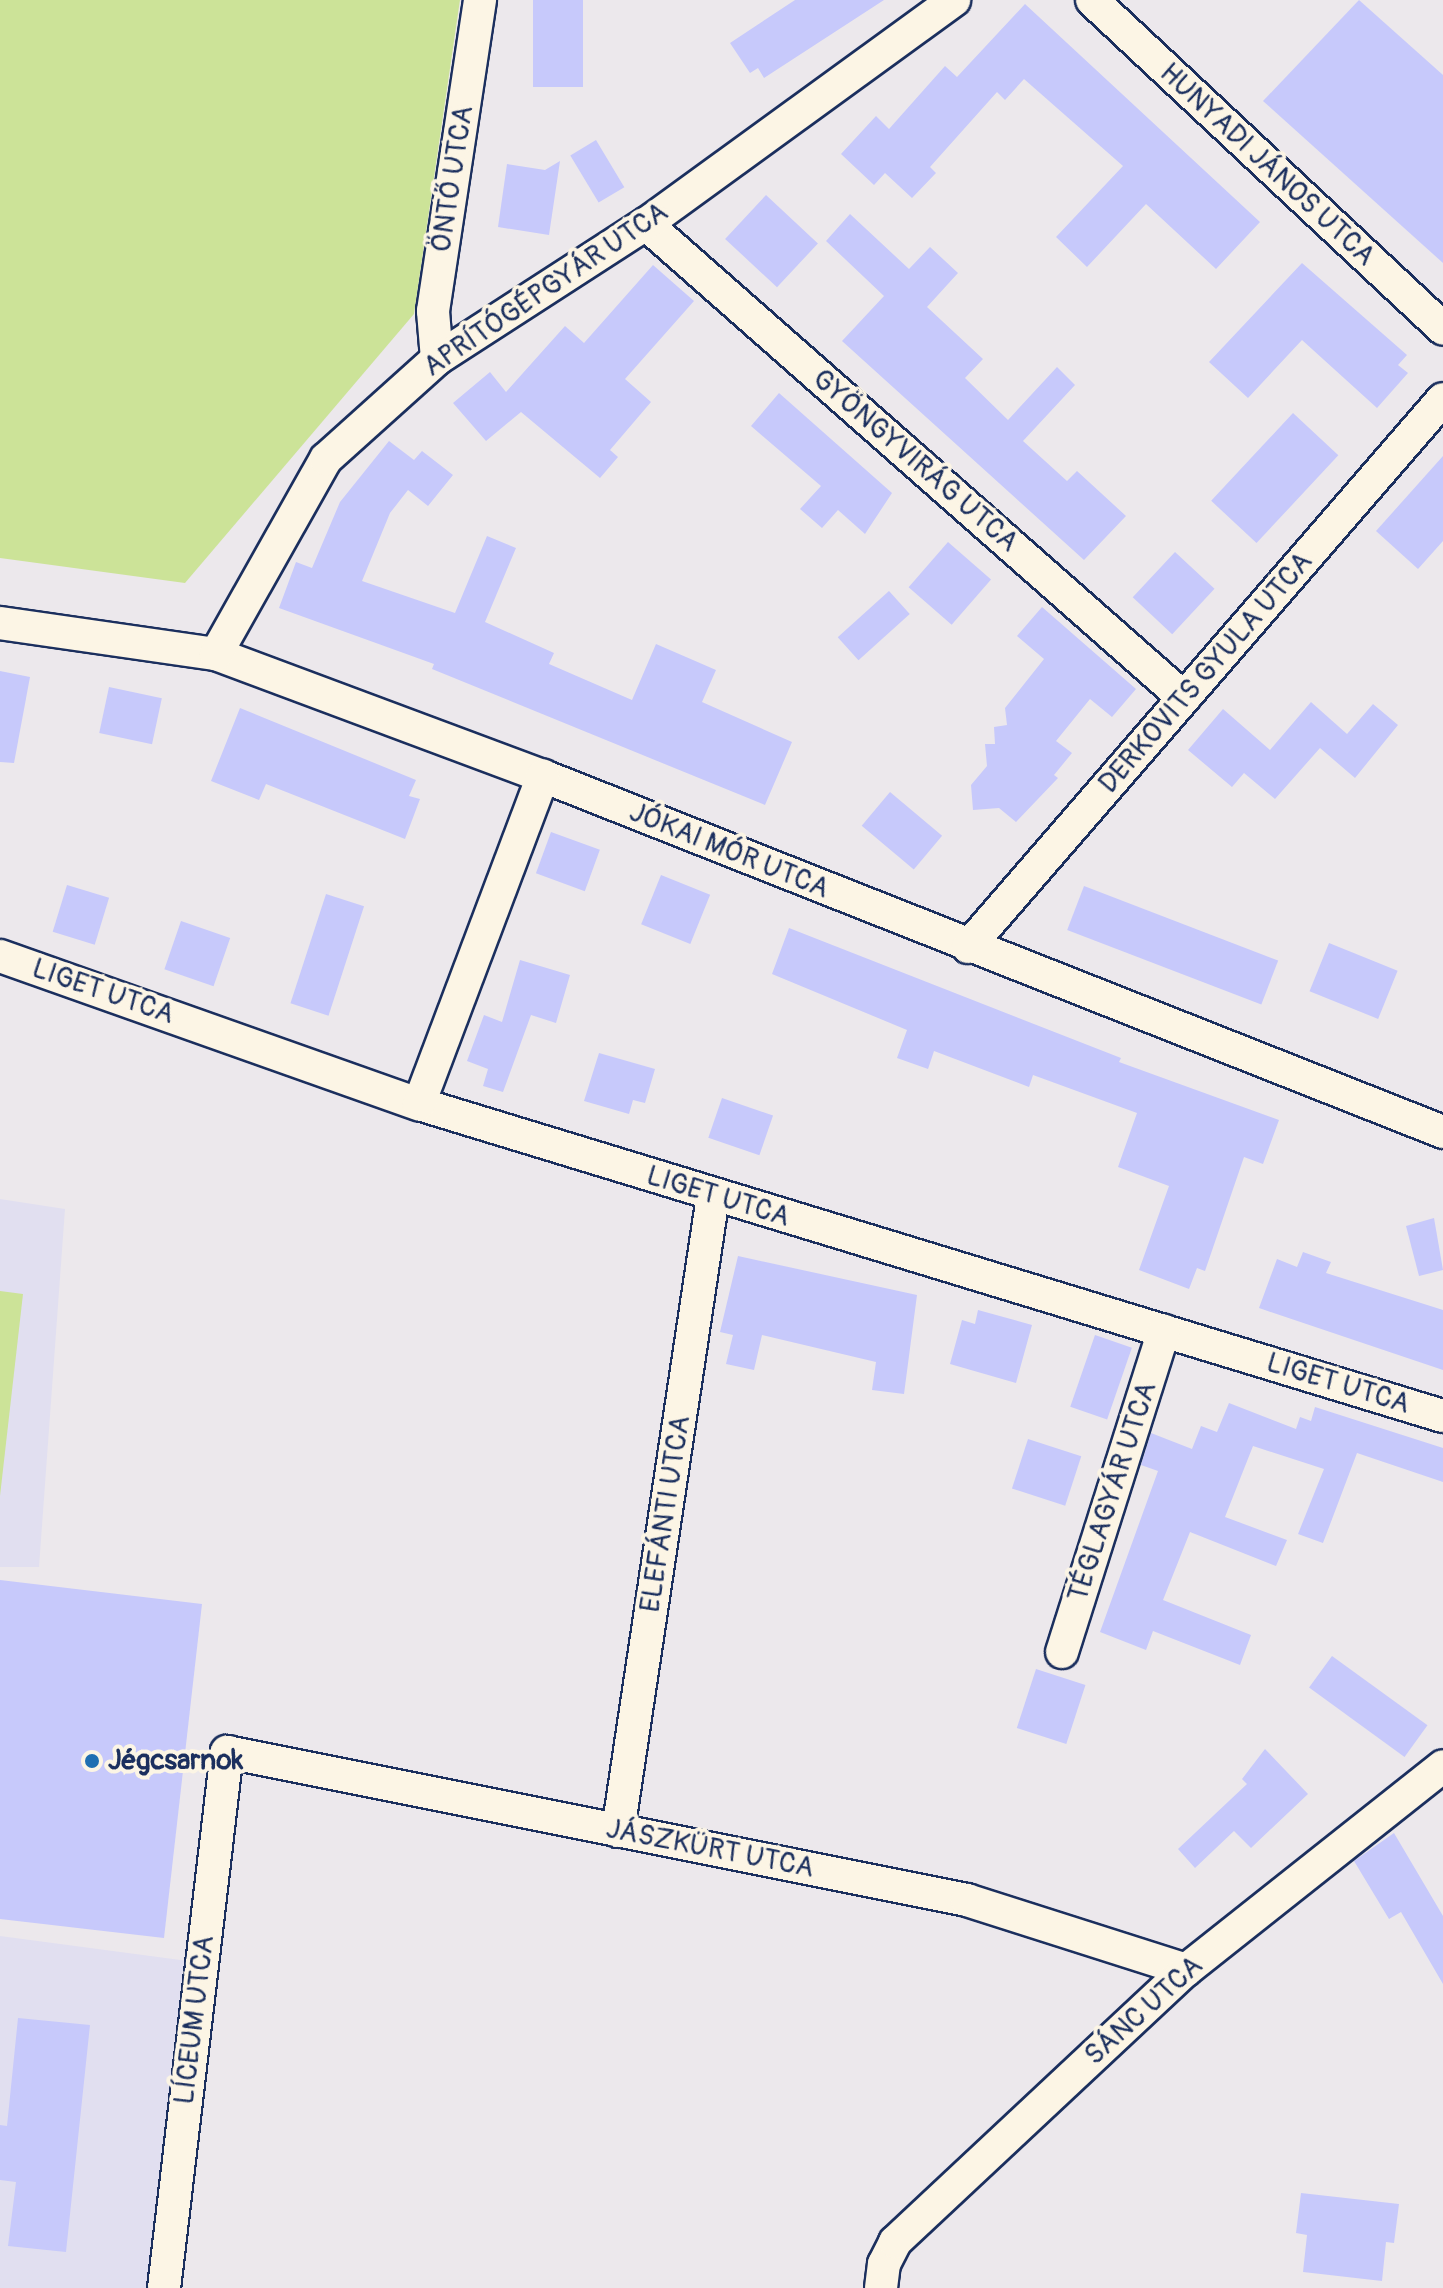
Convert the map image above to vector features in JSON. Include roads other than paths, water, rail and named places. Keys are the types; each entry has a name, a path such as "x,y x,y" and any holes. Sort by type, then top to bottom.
{"street":[{"name":"ÖNTŐ UTCA","path":"437,359 433,311 480,0"},
{"name":"APRÍTÓGÉPGYÁR UTCA","path":"216,654 326,459 437,359 646,224 954,0"},
{"name":"HUNYADI JÁNOS UTCA","path":"1092,0 1443,329"},
{"name":"GYÖNGYVIRÁG UTCA","path":"646,224 1184,698"},
{"name":"DERKOVITS GYULA UTCA","path":"968,947 1443,399"},
{"name":"JÓKAI MÓR UTCA","path":"0,623 216,654 543,776 968,947 1443,1132"},
{"path":"419,1104 543,776"},
{"name":"LIGET UTCA","path":"0,956 419,1104 1443,1416"},
{"name":"ELEFÁNTI UTCA","path":"618,1831 713,1196"},
{"name":"TÉGLAGYÁR UTCA","path":"1062,1652 1164,1331"},
{"name":"JÁSZKÜRT UTCA","path":"227,1752 967,1900 1186,1970"},
{"name":"LÍCEUM UTCA","path":"164,2288 227,1752"},
{"name":"SÁNC UTCA","path":"881,2288 884,2264 895,2242 1186,1970 1443,1766"}],"place":[{"name":"Jégcsarnok","path":"92,1761"}]}
